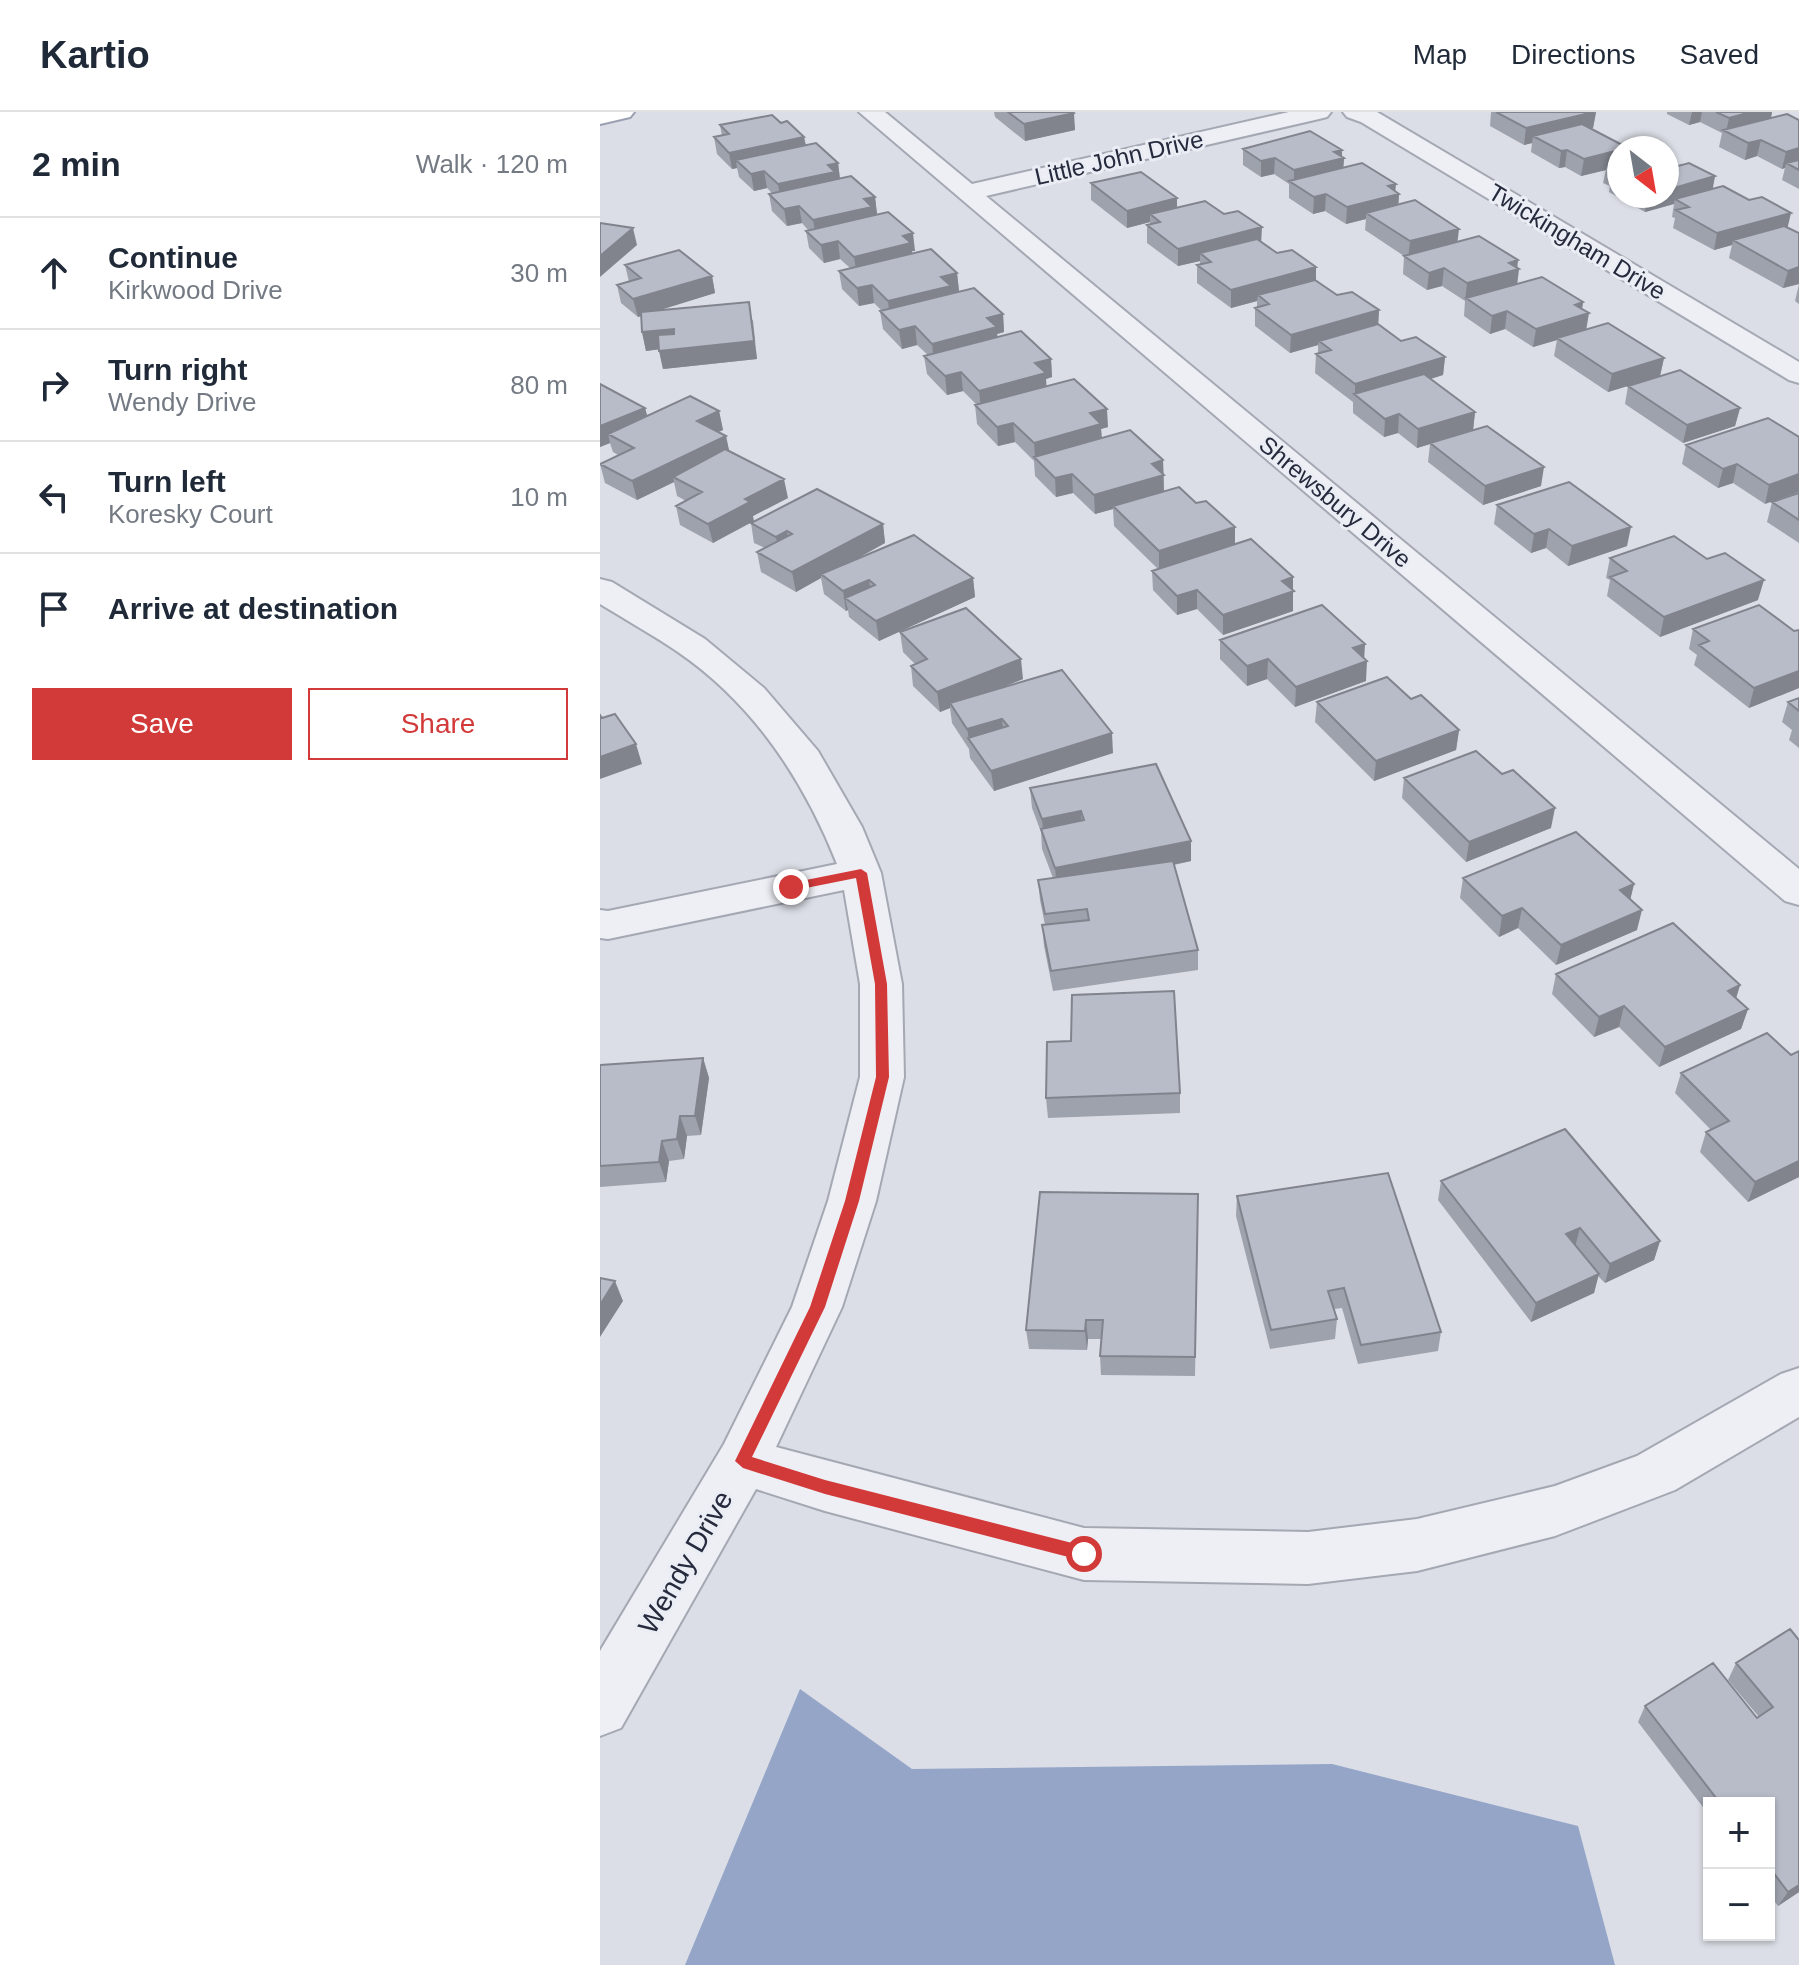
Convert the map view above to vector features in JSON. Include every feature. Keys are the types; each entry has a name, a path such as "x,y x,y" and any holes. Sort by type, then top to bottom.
{"main road":[{"path":"600,117 622,112"}],"street":[{"name":"Shrewsbury Drive","path":"871,112 1799,891"},
{"name":"Little John Drive","path":"966,193 1319,112"},
{"name":"Twickingham Drive","path":"1355,112 1369,117 1799,374"},
{"name":"Wendy Drive","path":"600,589 693,646 751,696 805,759 842,827 861,873 881,984 882,1077 852,1201 817,1307 743,1461 600,1707"},
{"path":"603,926 861,873"},
{"path":"743,1461 825,1487 1084,1554 1308,1558 1417,1545 1555,1511 1656,1473 1799,1390"}],"water":[{"path":"800,1689 912,1769 1332,1764 1578,1826 1615,1965 685,1965"}],"building":[{"path":"1008,112 1073,112 1074,113 1024,124"},
{"path":"1496,112 1594,112 1526,128"},
{"path":"1716,112 1751,112 1729,118"},
{"path":"1787,114 1799,120 1799,148 1786,152 1761,140 1748,143 1723,130"},
{"path":"772,115 781,123 787,121 804,137 729,153 714,137 729,134 720,125"},
{"path":"1582,124 1607,137 1607,153 1584,159 1533,136"},
{"path":"1310,131 1342,150 1334,152 1344,158 1294,170 1275,158 1261,161 1243,149"},
{"path":"816,143 838,163 828,165 835,172 778,184 764,171 751,174 736,160"},
{"path":"1799,160 1799,170 1786,163"},
{"path":"1362,163 1396,184 1388,186 1399,194 1347,207 1326,194 1314,197 1289,181"},
{"path":"1689,163 1715,176 1679,186 1679,166"},
{"path":"1141,172 1177,198 1127,211 1091,183"},
{"path":"851,176 875,197 864,199 872,207 813,220 799,206 784,209 769,194"},
{"path":"1723,186 1749,200 1762,197 1791,213 1717,233 1676,210 1689,207 1679,201 1679,198"},
{"path":"1415,200 1459,229 1410,241 1366,213"},
{"path":"1205,201 1224,214 1238,211 1262,227 1178,249 1147,225 1160,222 1150,214"},
{"path":"888,212 913,233 903,236 911,243 854,257 838,241 821,245 806,231"},
{"path":"600,223 633,228 600,256"},
{"path":"1784,226 1799,233 1799,267 1788,271 1733,240"},
{"path":"1479,236 1518,260 1509,263 1519,269 1467,283 1444,268 1429,273 1404,256"},
{"path":"1257,239 1277,253 1292,250 1316,267 1231,290 1197,265 1211,262 1200,253"},
{"path":"931,249 957,273 941,277 951,286 888,301 872,285 857,288 839,271"},
{"path":"679,250 712,276 633,299 617,285 641,278 625,265"},
{"path":"1542,277 1583,302 1575,305 1589,313 1536,329 1507,311 1492,316 1466,298"},
{"path":"1315,280 1337,295 1352,292 1379,310 1291,335 1255,308 1269,304 1258,295"},
{"path":"974,288 1003,314 987,318 997,327 932,344 915,326 899,330 880,311"},
{"path":"749,302 754,341 659,351 658,335 674,334 674,329 642,332 641,312"},
{"path":"1608,323 1664,358 1612,374 1557,338"},
{"path":"1378,324 1401,341 1416,337 1445,357 1355,384 1316,354 1331,350 1319,341"},
{"path":"1021,331 1051,359 1035,363 1046,373 979,391 961,372 945,376 924,356"},
{"path":"1680,370 1740,408 1687,425 1628,386"},
{"path":"1424,374 1475,412 1418,429 1399,414 1385,419 1354,394"},
{"path":"1074,379 1107,409 1090,413 1101,424 1034,443 1013,423 997,427 975,405"},
{"path":"600,384 645,408 600,426"},
{"path":"690,396 719,411 697,421 726,436 632,481 600,464 634,448 608,434"},
{"path":"1768,418 1799,437 1799,474 1769,485 1737,464 1723,469 1686,445"},
{"path":"1487,426 1544,467 1485,486 1430,443"},
{"path":"1130,430 1163,460 1152,464 1164,475 1094,495 1072,474 1055,478 1034,457"},
{"path":"725,449 784,479 745,499 750,502 708,524 676,506 702,492 673,477"},
{"path":"1569,482 1631,527 1572,546 1549,529 1534,534 1497,505"},
{"path":"1179,487 1196,503 1206,501 1235,527 1159,551 1113,506"},
{"path":"817,489 883,524 792,572 757,552 792,534 787,531 776,537 751,523"},
{"path":"1799,493 1799,520 1772,502"},
{"path":"914,535 973,578 876,621 845,598 875,585 869,580 843,591 821,574"},
{"path":"1674,536 1707,559 1725,553 1764,580 1664,617 1610,577 1627,571 1610,558"},
{"path":"1251,539 1293,577 1282,581 1294,591 1223,615 1197,590 1177,596 1152,571"},
{"path":"1322,605 1365,644 1353,648 1367,661 1296,687 1268,659 1247,666 1220,640"},
{"path":"1759,605 1794,631 1799,630 1799,671 1754,688 1699,645 1709,641 1693,629"},
{"path":"966,608 1021,659 937,692 911,666 927,659 900,632"},
{"path":"1062,670 1112,733 991,771 968,738 1008,726 1002,719 967,729 950,703"},
{"path":"1387,677 1411,699 1421,695 1459,730 1376,761 1317,702"},
{"path":"1799,698 1799,711 1788,702"},
{"path":"615,714 636,744 600,757 600,715 602,718"},
{"path":"1476,751 1502,774 1513,770 1555,808 1469,842 1404,778"},
{"path":"1156,764 1191,841 1055,868 1041,829 1084,820 1081,811 1042,819 1030,788"},
{"path":"1576,832 1634,884 1620,890 1642,910 1561,945 1522,908 1502,916 1463,878"},
{"path":"1173,861 1198,950 1051,971 1042,925 1089,920 1087,909 1045,914 1038,880"},
{"path":"1673,923 1740,985 1728,991 1748,1009 1665,1047 1624,1006 1599,1017 1556,974"},
{"path":"1174,991 1180,1093 1046,1098 1047,1042 1071,1041 1072,995"},
{"path":"1767,1033 1791,1055 1799,1051 1799,1161 1755,1182 1706,1132 1729,1121 1681,1073"},
{"path":"703,1058 695,1116 680,1116 677,1139 662,1141 659,1162 600,1166 600,1065"},
{"path":"1565,1129 1660,1241 1610,1264 1580,1228 1566,1234 1599,1274 1536,1303 1441,1181"},
{"path":"1388,1173 1441,1332 1361,1345 1344,1288 1328,1291 1337,1319 1271,1330 1237,1196"},
{"path":"1040,1192 1198,1194 1195,1357 1100,1356 1103,1320 1086,1320 1085,1331 1026,1330"},
{"path":"600,1278 615,1281 600,1305"},
{"path":"1790,1629 1799,1640 1799,1885 1788,1892 1775,1875 1775,1797 1715,1797 1645,1706 1713,1663 1757,1718 1773,1707 1736,1663"}],"route":[{"path":"791,887 861,873 881,984 882,1077 852,1201 817,1307 743,1461 825,1487 1084,1554"}]}
